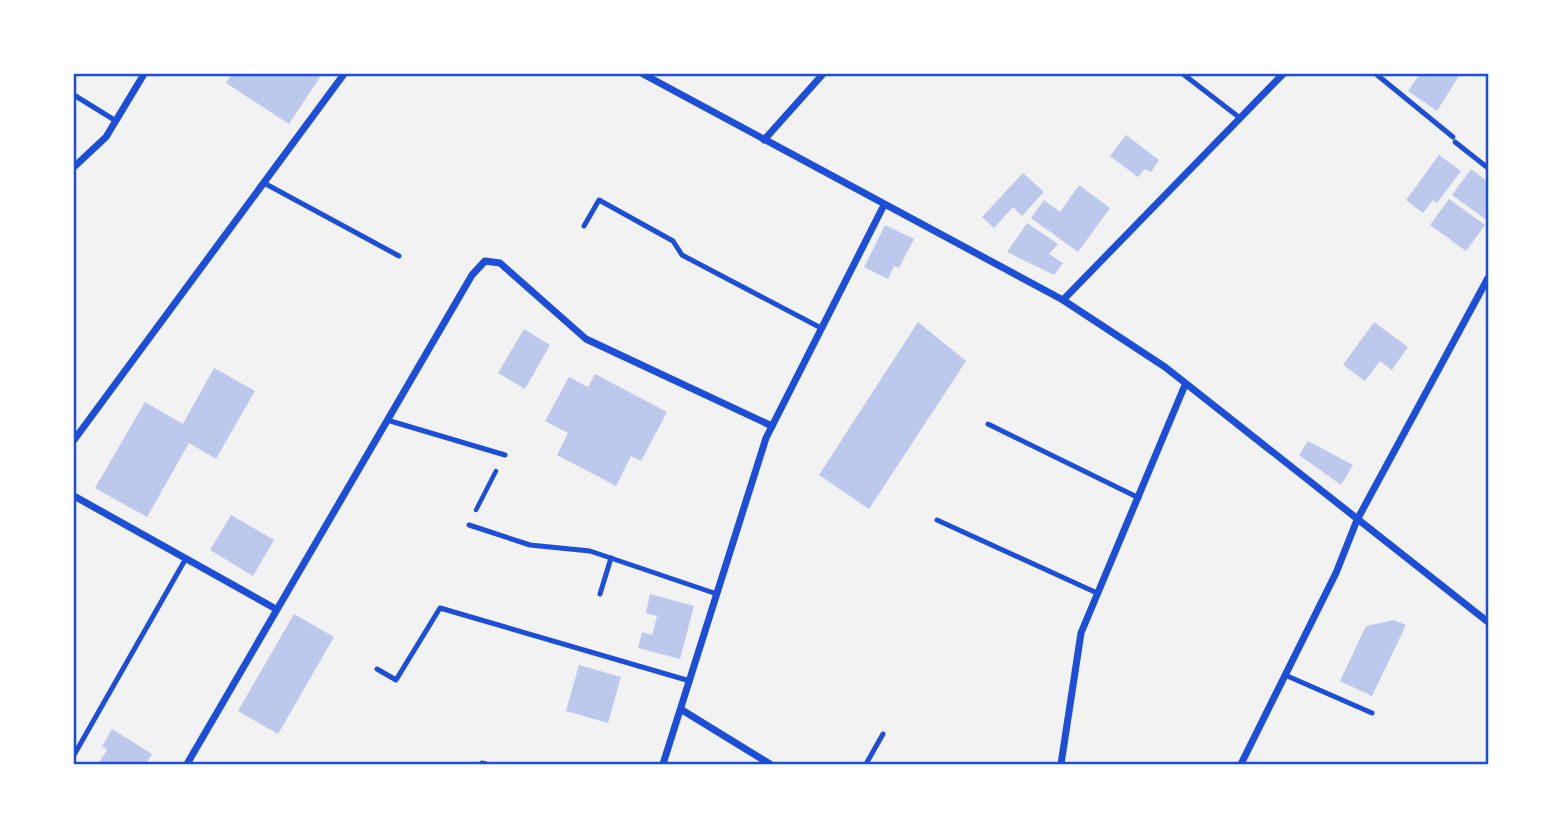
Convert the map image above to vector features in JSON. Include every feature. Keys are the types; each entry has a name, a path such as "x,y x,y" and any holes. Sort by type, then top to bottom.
{"street":[{"path":"74,167 106,138 144,74"},
{"path":"74,440 344,74"},
{"path":"643,74 1063,300 1166,367 1489,622"},
{"path":"764,140 823,74"},
{"path":"1063,300 1283,74"},
{"path":"663,765 772,426 884,205"},
{"path":"187,765 472,275 485,261 500,263 586,339 772,426"},
{"path":"1241,765 1357,520 1489,278"},
{"path":"1060,765 1081,634 1185,384"},
{"path":"74,496 276,608"},
{"path":"682,710 770,765"}],"lane":[{"path":"1184,74 1240,118"},
{"path":"1376,74 1489,168"},
{"path":"74,94 116,121"},
{"path":"264,183 399,256"},
{"path":"584,226 599,200 673,241 682,255 821,328"},
{"path":"387,420 505,455"},
{"path":"988,424 1139,498"},
{"path":"937,520 1097,593"},
{"path":"469,525 530,545 590,551 717,594"},
{"path":"600,594 611,558"},
{"path":"74,755 185,559"},
{"path":"377,669 396,680 440,608 690,681"},
{"path":"1285,675 1372,713"},
{"path":"866,765 883,734"}],"path":[{"path":"469,525 505,455"}],"building":[{"path":"232,74 322,74 289,124 226,83"},
{"path":"1420,74 1460,74 1437,111 1408,91"},
{"path":"1126,135 1159,160 1151,172 1145,169 1138,177 1110,156"},
{"path":"1439,155 1461,171 1437,203 1433,200 1423,213 1406,200"},
{"path":"1471,169 1488,182 1488,221 1452,195"},
{"path":"1023,173 1044,192 1022,216 1013,207 994,228 982,217"},
{"path":"1079,185 1110,208 1078,252 1031,218 1044,200 1060,212"},
{"path":"1449,199 1485,225 1466,251 1430,225"},
{"path":"1027,223 1058,244 1049,254 1063,263 1054,275 1007,252"},
{"path":"885,225 914,239 899,268 894,266 888,279 864,267"},
{"path":"918,322 966,361 869,509 819,475"},
{"path":"1374,322 1408,347 1392,370 1380,361 1365,381 1343,365"},
{"path":"524,329 550,345 525,389 498,373"},
{"path":"214,368 255,391 216,459 189,443 147,517 95,488 145,402 183,424"},
{"path":"595,374 667,412 641,461 631,456 616,486 557,455 568,433 545,421 569,377 588,387"},
{"path":"1308,441 1353,465 1341,485 1299,455"},
{"path":"231,515 274,540 253,576 210,550"},
{"path":"650,594 694,606 680,659 638,648 642,632 652,635 657,616 646,613"},
{"path":"294,614 334,637 278,734 238,711"},
{"path":"1394,620 1406,625 1372,696 1340,681 1366,626"},
{"path":"579,665 621,677 608,723 566,711"},
{"path":"112,729 152,754 146,764 98,764 107,750 102,746"}]}
